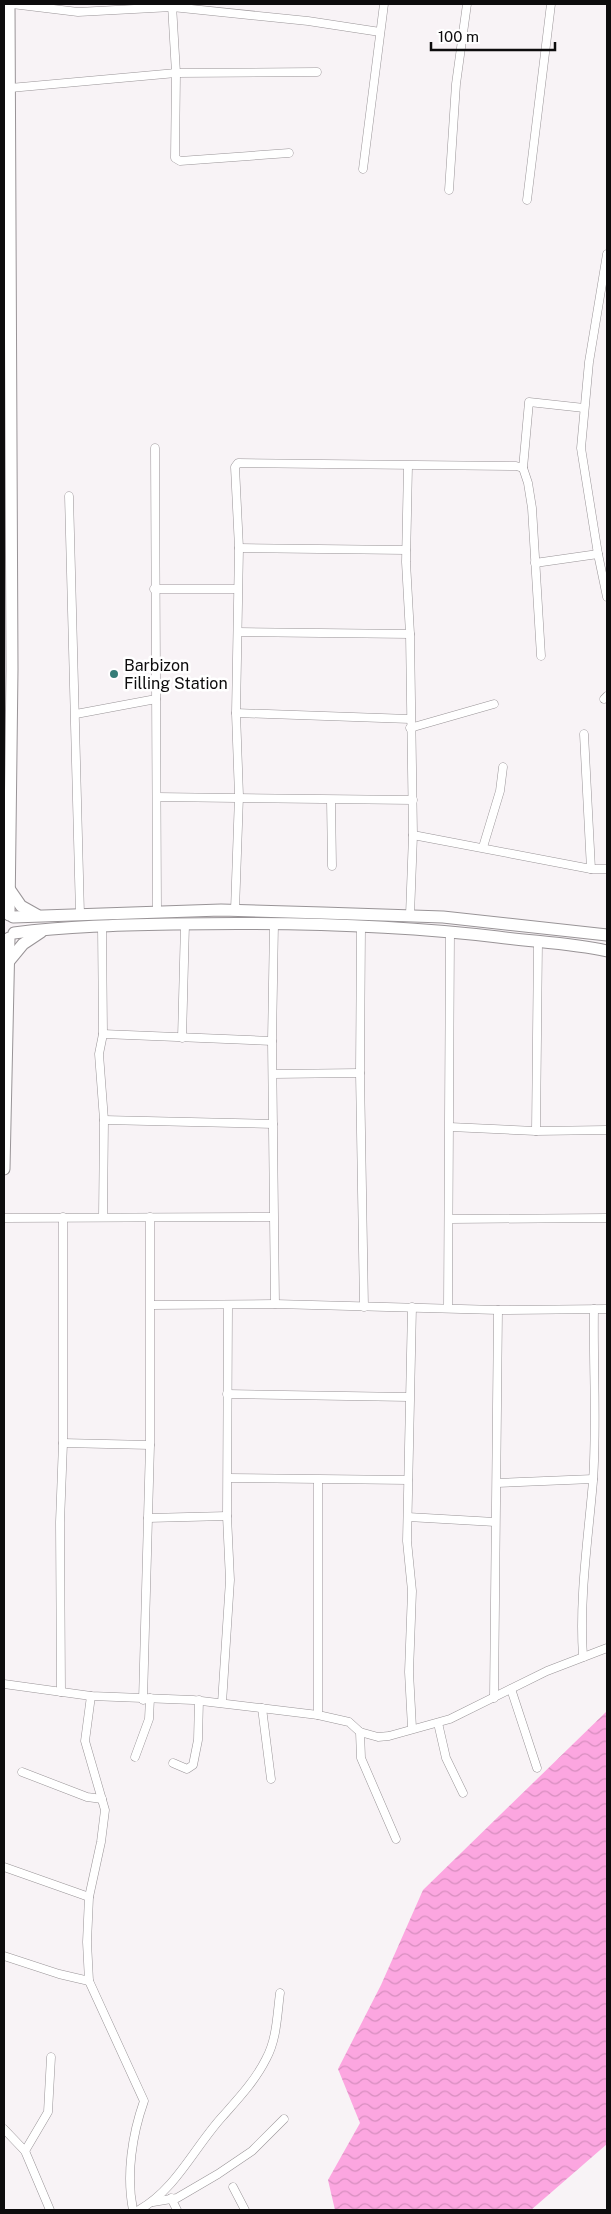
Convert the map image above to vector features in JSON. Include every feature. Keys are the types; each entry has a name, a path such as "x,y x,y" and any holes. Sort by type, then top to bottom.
{"main road":[{"path":"4,1169 9,937 16,925 8,915 10,890 12,630 10,4"},
{"path":"10,890 21,906 38,915"},
{"path":"8,915 235,910 410,915 607,935"},
{"path":"9,937 44,930 102,926 185,924 361,926 450,932 582,945 607,951"},
{"path":"9,961 28,940 44,930"}],"street":[{"path":"10,4 78,12 172,6 308,21 380,32"},
{"path":"363,169 384,4"},
{"path":"449,190 456,93 467,4"},
{"path":"527,200 551,4"},
{"path":"172,6 176,73 177,160 288,153"},
{"path":"10,88 176,73 317,72"},
{"path":"607,254 589,362 581,448 607,597"},
{"path":"541,656 532,508 528,483 523,468 529,402 584,408"},
{"path":"155,448 154,589 158,912"},
{"path":"235,910 239,796 236,713 239,548 235,467 238,463 516,466 523,468"},
{"path":"408,466 406,550 410,634 410,728 413,800 410,915"},
{"path":"69,496 80,914"},
{"path":"239,548 406,550"},
{"path":"535,563 598,554"},
{"path":"154,589 237,589"},
{"path":"238,632 410,634"},
{"path":"76,714 156,699"},
{"path":"410,728 494,704"},
{"path":"236,713 410,719"},
{"path":"584,734 591,869"},
{"path":"482,847 500,791 503,766"},
{"path":"157,797 239,796 331,800 413,800"},
{"path":"331,800 332,866"},
{"path":"413,835 591,869 607,868"},
{"path":"182,1038 185,924"},
{"path":"274,924 272,1041 274,1304"},
{"path":"102,926 103,1034 99,1054 104,1120 103,1217"},
{"path":"361,926 360,1073 364,1308"},
{"path":"448,1308 450,1219 450,932"},
{"path":"536,1131 538,942"},
{"path":"103,1034 272,1041"},
{"path":"272,1074 360,1073"},
{"path":"104,1120 273,1124"},
{"path":"450,1127 536,1131 607,1130"},
{"path":"4,1218 63,1216 273,1217"},
{"path":"62,1692 60,1522 63,1443 63,1216"},
{"path":"135,1757 149,1719 147,1699 151,1305 150,1217"},
{"path":"450,1219 607,1218"},
{"path":"151,1305 274,1304 364,1308 607,1309"},
{"path":"222,1703 230,1580 227,1516 228,1305"},
{"path":"412,1307 408,1397 407,1541 412,1591 409,1672 412,1728"},
{"path":"583,1657 581,1622 583,1585 593,1480 594,1309"},
{"path":"494,1698 498,1310"},
{"path":"227,1394 408,1397"},
{"path":"63,1443 150,1445"},
{"path":"228,1478 408,1480"},
{"path":"318,1480 318,1715"},
{"path":"497,1483 593,1480"},
{"path":"148,1518 227,1516"},
{"path":"408,1517 495,1522"},
{"path":"4,1684 92,1696 199,1700 318,1715 349,1722 360,1732 369,1736 389,1736 412,1728 438,1723 494,1698 547,1671 607,1648"},
{"path":"511,1689 537,1768"},
{"path":"92,1696 85,1741 105,1810 101,1842 89,1897 87,1942 89,1981 144,2102 133,2142 131,2161 133,2210"},
{"path":"173,1763 187,1768 193,1765 198,1740 199,1700"},
{"path":"262,1708 272,1778"},
{"path":"438,1723 446,1758 463,1793"},
{"path":"360,1732 361,1758 396,1839"},
{"path":"22,1772 88,1797 102,1799"},
{"path":"4,1867 89,1897"},
{"path":"4,1956 59,1974 89,1981"},
{"path":"153,2202 189,2161 222,2117 235,2104 266,2059 273,2040 280,1993"},
{"path":"25,2150 48,2112 51,2057"},
{"path":"139,2210 153,2202 178,2198 205,2183 252,2151 284,2119"},
{"path":"4,2129 25,2150 50,2210"},
{"path":"233,2187 245,2210"},
{"path":"171,2198 177,2210"}],"water":[{"path":"607,1711 607,2144 531,2210 335,2210 328,2180 360,2123 338,2069 381,1985 423,1890"}],"place":[{"name":"Barbizon Filling Station","path":"114,674"}]}
